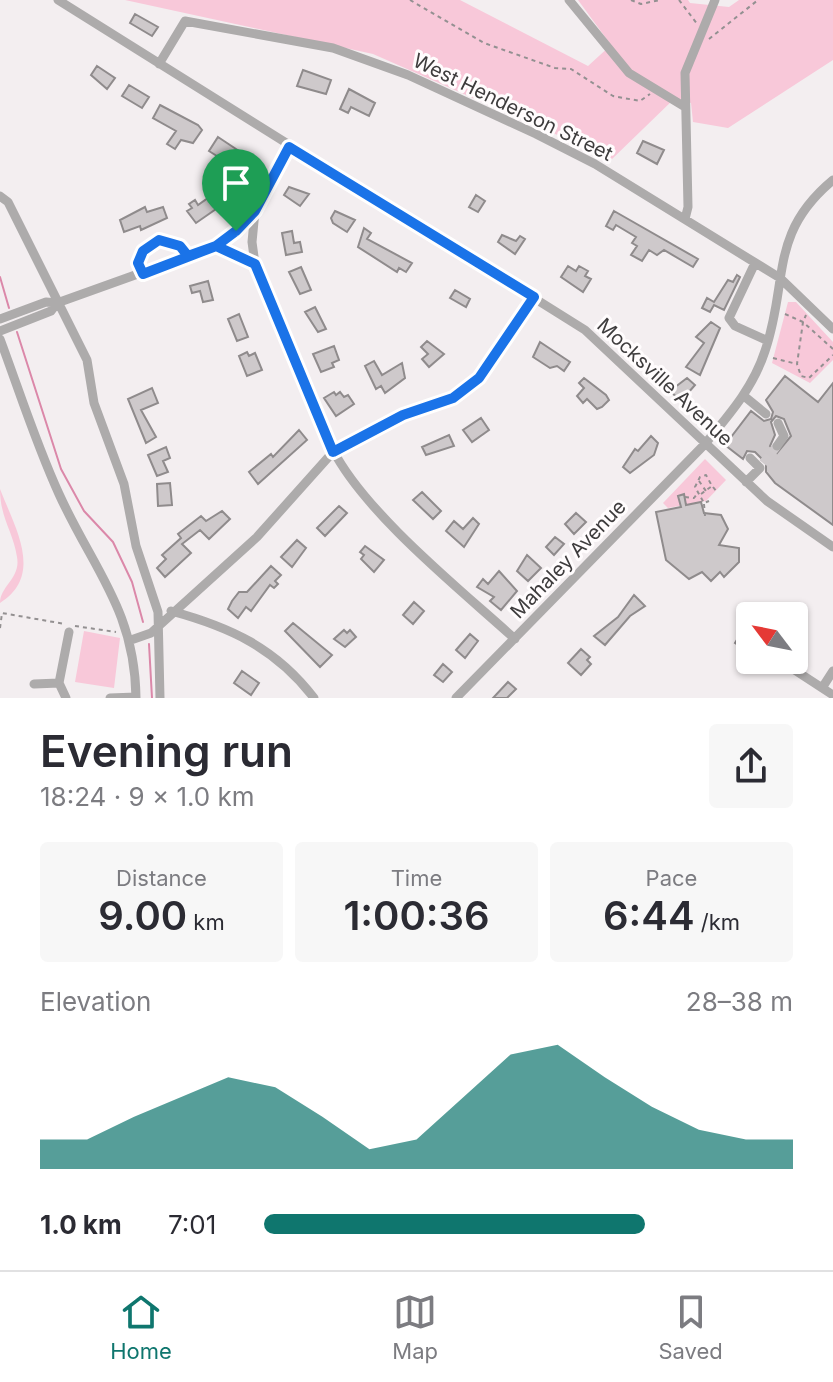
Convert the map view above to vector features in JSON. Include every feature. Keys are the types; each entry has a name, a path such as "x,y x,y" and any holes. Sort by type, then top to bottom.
{"street":[{"name":"Mocksville Avenue","path":"58,0 289,147 534,297 601,343 769,503 833,547"},
{"path":"569,0 616,61 653,90 685,107"},
{"path":"685,219 688,207 685,67 715,0"},
{"name":"West Henderson Street","path":"159,64 185,21 190,19 217,28 333,48 408,75 536,134 685,219 780,278 833,329"},
{"path":"0,319 46,302 57,303 143,274 216,246 255,211 289,147"},
{"name":"Mahaley Avenue","path":"458,697 705,444 744,396 768,341 785,250 797,218 833,180"},
{"path":"0,196 8,202 87,360 94,403 129,499 136,546 159,625 160,698"},
{"path":"255,211 252,242 255,264 333,452 371,501 413,546 515,639"},
{"path":"143,274 138,258 159,240 180,246 188,256"},
{"path":"216,246 255,264"},
{"path":"755,263 729,318 735,326 768,341"},
{"path":"131,640 159,625 257,537 333,452 403,415 453,398 479,378 534,297"},
{"path":"0,331 51,311 57,303"},
{"path":"0,339 51,477 108,582 131,640 136,698 110,698"},
{"path":"744,396 766,414"},
{"path":"777,446 784,436 778,423"},
{"path":"746,482 761,464 750,458"},
{"path":"171,611 241,634 286,665 314,698"},
{"path":"66,698 59,683 69,632"},
{"path":"822,688 833,671"},
{"path":"801,674 833,695"},
{"path":"34,684 59,683"}],"path":[{"path":"410,0 484,43 555,68 571,69 613,96 640,101 653,90"},
{"path":"631,0 641,4 660,0"},
{"path":"679,0 702,28"},
{"path":"696,39 715,36 758,0"},
{"path":"809,312 803,322 797,364 801,376 809,378 833,355"},
{"path":"785,314 803,322 833,349"},
{"path":"772,357 797,364"},
{"path":"698,480 706,475 717,492"},
{"path":"698,480 707,492"},
{"path":"698,480 705,516"},
{"path":"707,492 712,486"},
{"path":"698,492 707,492"},
{"path":"687,496 694,498 698,492"},
{"path":"704,503 709,501"},
{"path":"0,628 2,613 121,633"}],"shaded area":[{"path":"125,0 460,0 588,66 611,45 578,0 688,0 690,3 729,7 739,0 833,0 833,60 728,128 693,122 691,103 675,98 612,159 373,54"},
{"path":"788,302 796,302 833,342 833,360 810,383 772,363"},
{"path":"705,459 726,480 706,501 668,508 663,503"},
{"path":"0,489 18,534 23,564 21,579 13,592 0,603 17,564"},
{"path":"84,631 120,638 114,688 75,682"}],"building":[{"path":"135,14 158,27 152,36 130,23"},
{"path":"97,66 115,78 107,89 91,75"},
{"path":"303,70 331,80 326,94 297,86"},
{"path":"129,85 149,97 142,108 122,96"},
{"path":"349,89 375,103 369,116 351,107 348,113 340,109"},
{"path":"160,105 198,125 202,130 193,143 181,140 175,149 167,144 176,131 153,118"},
{"path":"218,137 248,157 243,165 235,160 231,165 209,151"},
{"path":"643,141 664,150 657,164 637,153"},
{"path":"289,187 309,194 300,206 284,195"},
{"path":"476,195 485,201 478,212 469,207"},
{"path":"208,198 216,209 196,223 187,211 192,208 189,204 195,200 198,205"},
{"path":"145,207 147,212 163,207 167,218 141,230 140,226 124,232 120,220"},
{"path":"335,211 355,220 347,232 333,223 331,218"},
{"path":"614,211 698,259 693,267 664,250 657,255 649,250 642,261 631,255 637,246 632,243 636,237 616,225 613,230 606,226"},
{"path":"364,228 371,233 367,239 412,263 406,272 399,268 397,272 358,247"},
{"path":"292,231 294,243 300,242 302,252 286,255 282,233"},
{"path":"502,235 516,241 520,236 525,239 515,254 498,242"},
{"path":"568,266 576,271 579,266 588,271 585,276 591,279 583,292 561,277"},
{"path":"301,267 311,290 300,294 289,272"},
{"path":"737,275 740,277 724,310 714,305 710,312 702,308 707,298 714,302 728,280 733,282"},
{"path":"208,281 213,300 203,302 200,291 192,293 190,286"},
{"path":"455,290 470,299 466,307 450,298"},
{"path":"315,307 326,329 318,332 305,312"},
{"path":"239,314 248,337 237,341 228,319"},
{"path":"711,322 720,328 700,375 686,367 704,343 696,337"},
{"path":"427,341 444,354 429,367 422,359 428,354 421,347"},
{"path":"540,342 570,362 564,371 557,366 550,368 533,357"},
{"path":"334,346 339,360 332,363 334,367 321,372 313,354"},
{"path":"247,352 249,356 255,353 262,370 247,376 239,356"},
{"path":"374,361 382,375 402,363 405,378 385,393 381,386 376,389 365,366"},
{"path":"785,376 818,402 833,383 833,525 775,483 766,472 766,463 755,452 747,451 743,459 725,445 751,411 764,421 771,419 773,412 766,400","holes":["776,416 784,419 791,436 777,453 770,446 775,435 771,422"]},
{"path":"584,378 606,395 609,400 602,407 597,409 587,399 583,403 577,396 584,388 579,383"},
{"path":"687,378 695,385 681,401 670,391"},
{"path":"152,388 158,403 141,410 156,437 146,443 128,399"},
{"path":"334,392 336,395 340,392 344,397 348,395 354,404 336,416 324,398"},
{"path":"481,418 489,430 472,442 463,430"},
{"path":"299,430 307,440 258,484 249,472 271,454 273,457"},
{"path":"449,435 454,446 426,455 422,447"},
{"path":"651,436 658,443 654,455 630,473 623,467 635,449 638,451"},
{"path":"166,447 170,458 163,461 168,472 157,476 148,455"},
{"path":"170,483 172,505 158,506 157,484"},
{"path":"422,492 441,511 433,519 413,500"},
{"path":"684,494 686,505 701,502 704,513 721,515 728,529 719,545 739,548 739,562 724,577 720,572 711,581 702,572 689,579 666,560 656,512 681,507 678,496"},
{"path":"339,506 347,513 325,536 317,528"},
{"path":"222,511 230,519 209,539 200,530 182,544 191,553 165,577 157,568 166,559 162,555 181,538 178,534 201,516 206,521"},
{"path":"576,513 586,522 574,534 565,524"},
{"path":"473,518 479,524 464,547 446,531 454,521 463,529"},
{"path":"555,537 564,544 554,555 546,547"},
{"path":"297,540 306,548 292,567 281,557"},
{"path":"365,546 384,560 374,572 361,559 364,555 360,552"},
{"path":"527,555 541,568 528,581 517,571"},
{"path":"271,566 281,575 275,581 278,584 274,588 270,585 251,611 246,607 238,618 228,609 232,601 239,592 247,592"},
{"path":"499,571 517,591 501,610 490,601 494,597 477,587 483,579 488,584"},
{"path":"634,595 645,606 630,616 605,645 594,636 618,617"},
{"path":"414,602 424,611 413,624 403,615"},
{"path":"293,623 332,655 320,667 285,631"},
{"path":"344,630 347,633 350,630 356,637 345,647 334,639"},
{"path":"470,634 478,641 465,658 456,650"},
{"path":"581,649 590,657 587,660 591,664 581,675 568,663"},
{"path":"443,664 452,672 443,682 434,675"},
{"path":"242,671 259,683 251,695 234,683"},
{"path":"508,682 516,689 507,698 493,698"}],"waterway":[{"path":"0,277 9,308"},
{"path":"17,332 61,469 84,511 113,542 132,582 143,622"},
{"path":"149,644 152,698"}],"tunnel":[{"path":"763,463 777,446"}],"route":[{"path":"236,231 216,246 188,256 180,246 159,240 143,251 138,263 143,274 216,246 230,249 255,264 333,452 403,415 453,398 479,378 495,359 534,297 289,147 255,211 236,231"}]}
